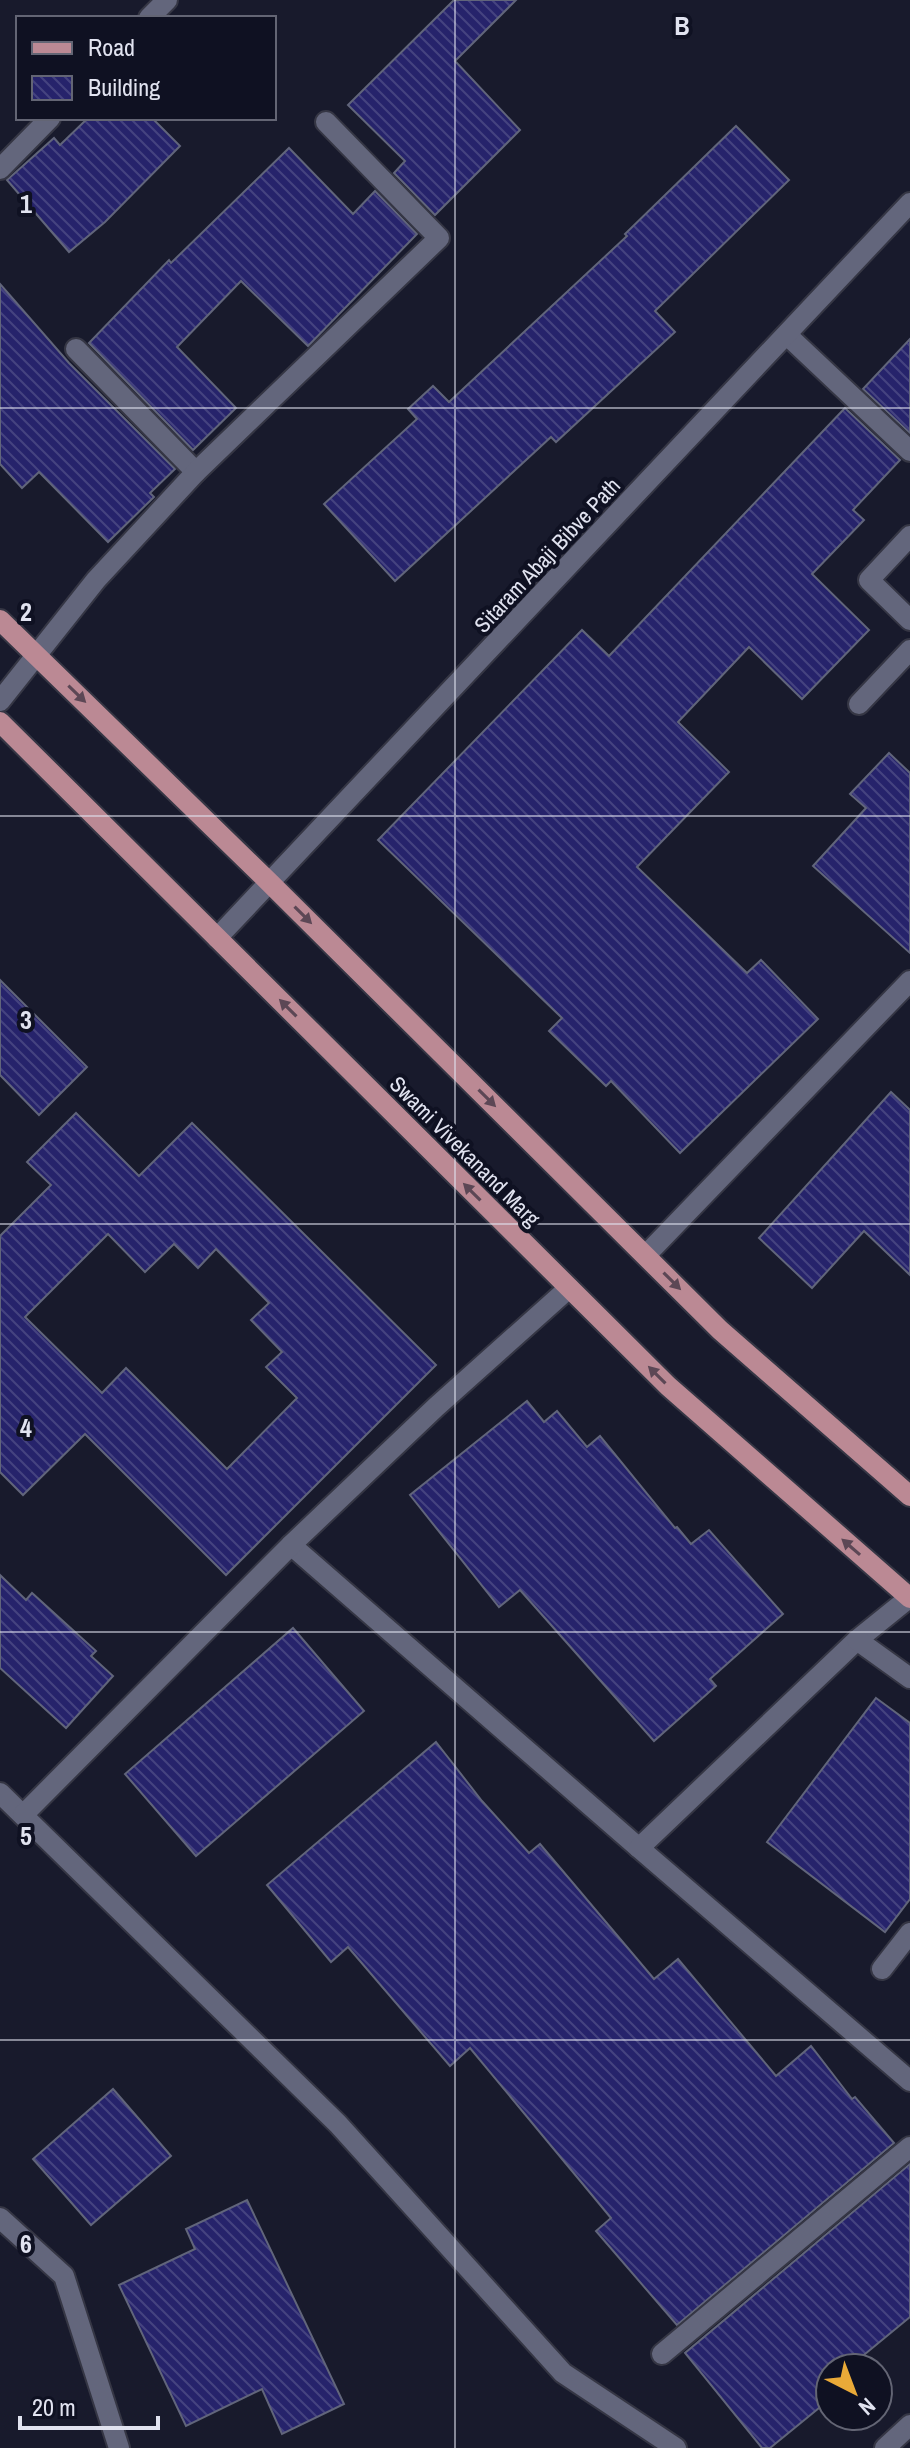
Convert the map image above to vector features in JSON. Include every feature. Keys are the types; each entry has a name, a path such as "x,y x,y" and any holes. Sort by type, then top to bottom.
{"main road":[{"path":"0,620 720,1330 910,1496"},
{"name":"Swami Vivekanand Marg","path":"0,722 668,1386 910,1598"}],"street":[{"path":"151,16 167,0"},
{"path":"0,169 48,120"},
{"path":"0,701 96,580 196,472 439,238 326,122"},
{"name":"Sitaram Abaji Bibve Path","path":"217,938 910,203"},
{"path":"787,335 910,451"},
{"path":"76,349 196,472"},
{"path":"910,536 869,580 910,620"},
{"path":"859,704 910,650"},
{"path":"646,1255 910,981"},
{"path":"23,1815 291,1545 436,1407 569,1288"},
{"path":"291,1545 910,2081"},
{"path":"639,1848 857,1640 910,1598"},
{"path":"857,1640 910,1678"},
{"path":"0,1793 338,2124 563,2373 676,2448"},
{"path":"882,1969 910,1933"},
{"path":"662,2354 910,2147"},
{"path":"0,2218 64,2276 119,2448"},
{"path":"885,2448 910,2425"}],"building":[{"path":"454,0 516,0 455,61 520,130 435,215 394,173 405,161 348,105"},
{"path":"86,120 154,120 180,146 105,222 69,252 7,180 54,138 60,145"},
{"path":"736,126 789,180 655,311 675,332 556,442 551,437 395,581 324,504 417,419 408,409 433,386 449,402 627,236 625,234"},
{"path":"289,148 353,214 375,191 417,234 308,346 241,281 177,347 236,408 193,450 89,343 169,260 171,263"},
{"path":"0,284 69,363 175,469 150,493 154,497 108,542 39,472 22,488 0,464"},
{"path":"910,339 910,433 863,389"},
{"path":"845,408 900,460 853,510 864,520 812,574 869,630 802,699 749,647 678,722 729,772 637,867 747,973 761,960 818,1019 680,1153 611,1081 606,1086 549,1031 562,1018 378,840 582,630 609,656"},
{"path":"889,753 910,773 910,953 813,866 866,808 850,794"},
{"path":"0,980 87,1067 39,1115 0,1075"},
{"path":"891,1092 910,1110 910,1275 864,1231 812,1288 759,1238"},
{"path":"76,1113 139,1176 192,1123 436,1365 226,1575 85,1434 23,1495 0,1472 0,1236 51,1185 27,1162","holes":["108,1234 145,1272 174,1244 198,1268 216,1249 269,1303 251,1320 282,1352 266,1367 297,1398 227,1469 126,1368 102,1393 25,1317"]},
{"path":"527,1401 544,1422 557,1411 587,1447 600,1436 691,1544 709,1530 783,1614 710,1679 716,1686 654,1741 520,1590 499,1607 410,1495"},
{"path":"0,1575 26,1600 32,1593 96,1651 91,1656 113,1676 66,1728 0,1668"},
{"path":"293,1628 364,1711 196,1856 125,1774"},
{"path":"876,1698 910,1723 910,1899 885,1932 767,1842"},
{"path":"436,1742 482,1801 529,1853 540,1844 654,1979 678,1959 776,2076 811,2046 852,2099 855,2097 894,2143 677,2325 596,2231 611,2218 470,2048 450,2066 348,1947 331,1962 267,1885"},
{"path":"113,2089 171,2156 91,2225 33,2159"},
{"path":"910,2164 910,2317 867,2352 814,2352 814,2412 770,2448 762,2448 685,2353"},
{"path":"247,2200 344,2404 282,2434 262,2389 186,2426 119,2285 195,2249 186,2229"}]}
